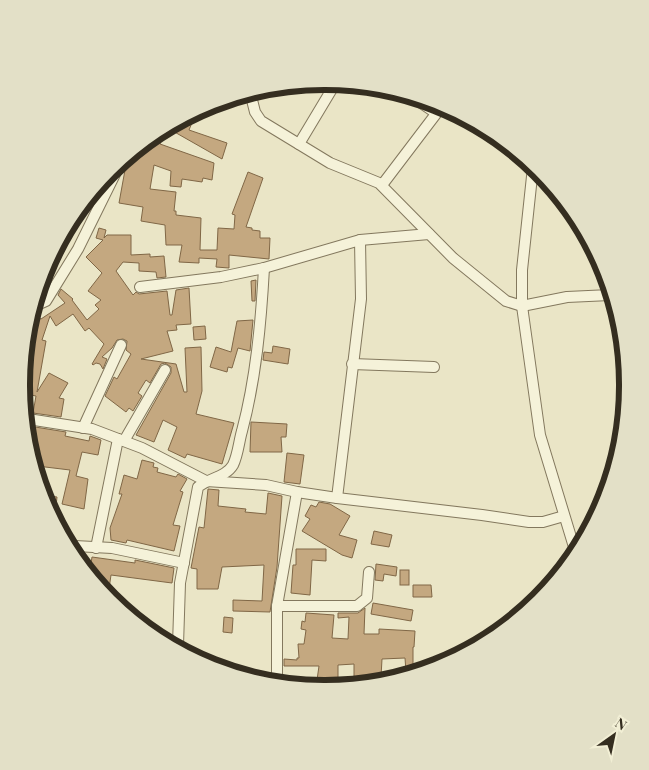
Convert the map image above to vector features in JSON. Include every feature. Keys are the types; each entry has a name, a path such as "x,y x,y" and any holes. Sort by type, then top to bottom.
{"street":[{"path":"299,144 331,90"},
{"path":"252,100 255,112 262,121 330,163 382,185 453,258 506,301 522,306 567,297 605,295"},
{"path":"382,185 436,113"},
{"path":"532,176 522,270 522,306 540,435 573,543"},
{"path":"41,305 46,301 78,249 111,183"},
{"path":"140,287 221,278 264,268 360,240 430,234"},
{"path":"337,498 361,299 360,240"},
{"path":"178,641 180,583 198,487 206,481 222,476 233,465 248,410 260,329 264,268"},
{"path":"83,428 121,345"},
{"path":"352,364 434,367"},
{"path":"96,548 121,440 165,370"},
{"path":"33,420 92,430 121,440 142,448 206,481 266,485 337,498 529,522 542,522 564,516"},
{"path":"277,676 278,606 297,492"},
{"path":"78,546 112,548 184,563"},
{"path":"278,606 357,606 367,598 369,572"}],"building":[{"path":"192,122 189,130 227,143 222,159 174,132"},
{"path":"161,140 160,144 214,163 212,180 203,178 202,182 182,179 181,187 170,186 171,171 154,165 150,189 176,192 174,211 176,211 176,215 201,218 200,250 217,250 218,228 234,229 235,215 232,214 248,172 263,178 246,227 260,231 260,238 270,238 269,259 229,255 229,268 216,267 217,259 199,258 199,263 179,262 182,245 166,245 165,225 141,221 143,207 119,203 125,170 145,151"},
{"path":"99,228 106,230 104,238 107,235 131,235 131,255 150,254 150,257 164,256 166,277 157,278 156,272 139,271 139,263 123,262 116,271 133,295 136,292 139,294 167,291 170,315 172,315 176,290 189,288 191,324 176,325 177,330 167,331 173,351 141,359 176,364 184,392 187,392 185,348 201,347 202,391 196,414 234,423 222,464 187,454 185,458 168,450 177,427 163,420 154,442 136,435 171,373 171,367 165,363 161,364 150,383 146,380 138,393 142,396 133,411 129,408 126,412 105,396 114,377 117,379 131,354 126,350 127,341 123,339 117,340 112,348 102,357 107,359 103,369 100,364 96,363 93,365 104,344 89,328 85,331 73,314 56,326 50,316 42,340 46,341 37,392 49,373 68,383 59,398 64,399 61,417 33,413 36,396 31,395 31,366 38,318 41,319 65,303 58,295 61,289 73,299 87,320 99,309 95,305 101,300 88,291 102,273 86,257 103,240 96,238"},
{"path":"256,280 255,301 252,301 251,281"},
{"path":"253,320 250,351 238,348 232,368 228,367 227,372 210,367 216,347 231,352 237,321"},
{"path":"205,326 206,339 194,340 193,327"},
{"path":"273,346 290,349 288,364 263,360 264,352 272,353"},
{"path":"251,422 287,424 286,437 281,437 282,452 250,452"},
{"path":"34,427 66,432 65,436 89,441 90,436 101,440 98,455 82,452 76,476 88,479 84,509 62,504 70,470 42,467"},
{"path":"287,453 304,455 300,484 284,482"},
{"path":"142,460 154,463 153,467 158,468 157,472 176,477 178,474 187,479 180,491 183,492 173,525 180,526 174,551 127,540 126,543 111,540 110,528 122,494 119,494 124,475 137,479"},
{"path":"208,489 219,490 218,506 246,509 245,512 266,514 268,493 282,496 277,567 270,612 233,611 233,600 262,601 264,565 222,567 218,589 197,589 197,569 191,568 199,527 204,528"},
{"path":"51,496 57,497 56,506"},
{"path":"319,502 330,504 350,516 339,535 357,540 352,558 342,555 302,531 310,519 305,516 311,505 316,507"},
{"path":"374,531 392,535 389,547 371,544"},
{"path":"296,549 326,549 326,561 312,560 310,595 291,593 293,565 296,565"},
{"path":"92,557 135,563 135,560 174,568 172,583 111,575 109,586 91,564"},
{"path":"376,564 397,567 396,576 384,574 383,581 375,580"},
{"path":"400,570 409,570 409,585 400,585"},
{"path":"413,585 431,585 432,597 413,597"},
{"path":"373,603 413,610 411,621 371,614"},
{"path":"365,608 364,634 379,634 379,629 415,631 413,666 406,668 405,658 382,659 381,674 354,678 354,664 338,665 338,679 324,680 317,680 319,666 284,666 284,659 297,660 299,658 298,644 304,644 306,630 301,629 302,621 305,622 306,613 334,615 332,638 348,639 349,617 338,618 338,613 358,613"},
{"path":"224,617 233,618 232,633 223,632"}]}
